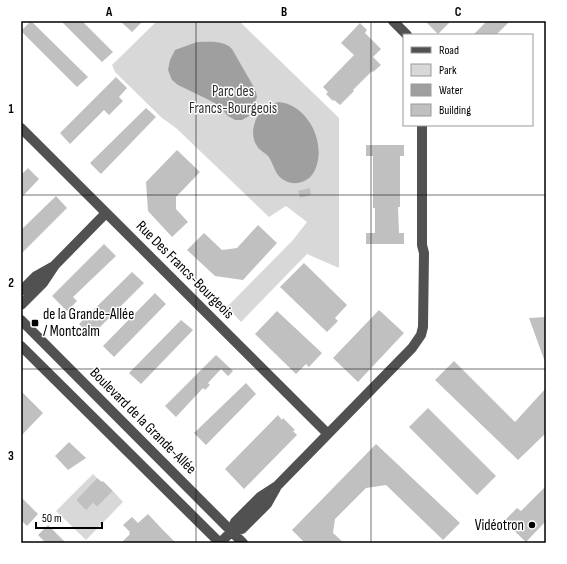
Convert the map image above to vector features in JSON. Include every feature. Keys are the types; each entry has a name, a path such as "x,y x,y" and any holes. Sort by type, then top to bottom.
{"street":[{"path":"393,21 406,34"},
{"path":"21,346 220,543 231,532 235,522 260,497 277,486 412,348 418,339 422,330 424,253 422,245 422,126"},
{"name":"Rue Des Francs-Bourgeois","path":"21,128 328,434"},
{"path":"21,306 43,283 55,265 106,213"},
{"path":"21,291 36,276 55,265"},
{"name":"Boulevard de la Grande-Allée","path":"21,320 243,543"}],"green space":[{"name":"Parc des Francs-Bourgeois","path":"167,21 239,21 339,118 339,268 307,254 241,322 227,307 293,240 307,222 286,206 269,217 176,128 162,118 115,72 112,65 155,23"},
{"path":"93,474 97,478 76,500 86,509 93,503 97,507 113,491 123,502 86,540 56,511"}],"water":[{"path":"197,42 221,43 232,49 255,89 257,97 249,116 242,120 235,120 228,116 218,105 178,85 172,80 168,70 170,60 175,50"},
{"path":"279,102 299,110 312,127 317,137 319,148 315,170 308,179 303,182 293,183 282,179 278,175 271,160 260,150 253,137 254,126 261,111 268,106"}],"building":[{"path":"31,21 88,77 77,87 21,31"},
{"path":"61,21 82,21 113,52 102,62"},
{"path":"120,21 143,21 132,32"},
{"path":"425,21 451,21 438,34"},
{"path":"487,21 510,21 497,34 474,34"},
{"path":"360,23 367,30 365,33 381,49 373,57 381,65 373,72 372,71 340,105 326,94 328,92 323,87 354,55 341,43"},
{"path":"116,77 127,88 119,97 123,101 109,115 104,110 70,144 60,133"},
{"path":"146,108 156,117 101,174 90,163"},
{"path":"366,145 404,145 404,156 400,156 400,207 398,207 399,233 404,233 404,244 366,244 366,233 375,233 375,208 373,208 373,156 366,156"},
{"path":"177,150 200,172 176,197 176,209 188,222 172,237 148,211 146,182"},
{"path":"28,168 39,179 21,198 21,175"},
{"path":"310,188 311,195 300,198 298,191"},
{"path":"56,196 67,208 21,254 21,230"},
{"path":"258,225 277,243 243,280 215,276 187,250 204,233 222,250 237,248"},
{"path":"104,244 116,256 73,297 77,301 67,311 52,296"},
{"path":"304,263 347,305 335,318 338,321 327,332 280,287"},
{"path":"132,272 144,283 91,336 79,324"},
{"path":"155,293 166,304 114,357 103,346"},
{"path":"379,310 404,333 358,382 333,358"},
{"path":"277,311 322,353 309,367 306,364 296,374 255,334"},
{"path":"546,317 546,362 545,362 529,318"},
{"path":"181,320 193,330 141,384 129,373"},
{"path":"216,355 233,371 228,376 221,369 208,383 210,385 205,390 203,388 176,417 165,406"},
{"path":"454,361 515,422 546,388 546,433 518,460 435,380"},
{"path":"246,383 256,394 206,445 194,433"},
{"path":"21,391 43,413 21,436"},
{"path":"428,408 496,476 477,495 409,427"},
{"path":"278,415 295,430 293,431 297,435 244,489 225,469"},
{"path":"69,442 86,458 68,470 55,456"},
{"path":"376,444 460,523 443,540 386,485 366,488 335,519 333,533 344,543 305,543 292,530"},
{"path":"97,478 102,482 103,481 113,491 97,507 93,503 86,510 76,500"},
{"path":"546,486 546,521 526,542 504,521 517,508 521,511"},
{"path":"21,497 38,514 27,526 21,520"},
{"path":"148,514 176,543 121,543 130,534 130,532 123,525 132,517 138,523"},
{"path":"48,525 66,543 46,543 38,535"}],"place":[{"name":"de la Grande-Allée / Montcalm","path":"35,323"},
{"name":"Vidéotron","path":"532,525"}]}
